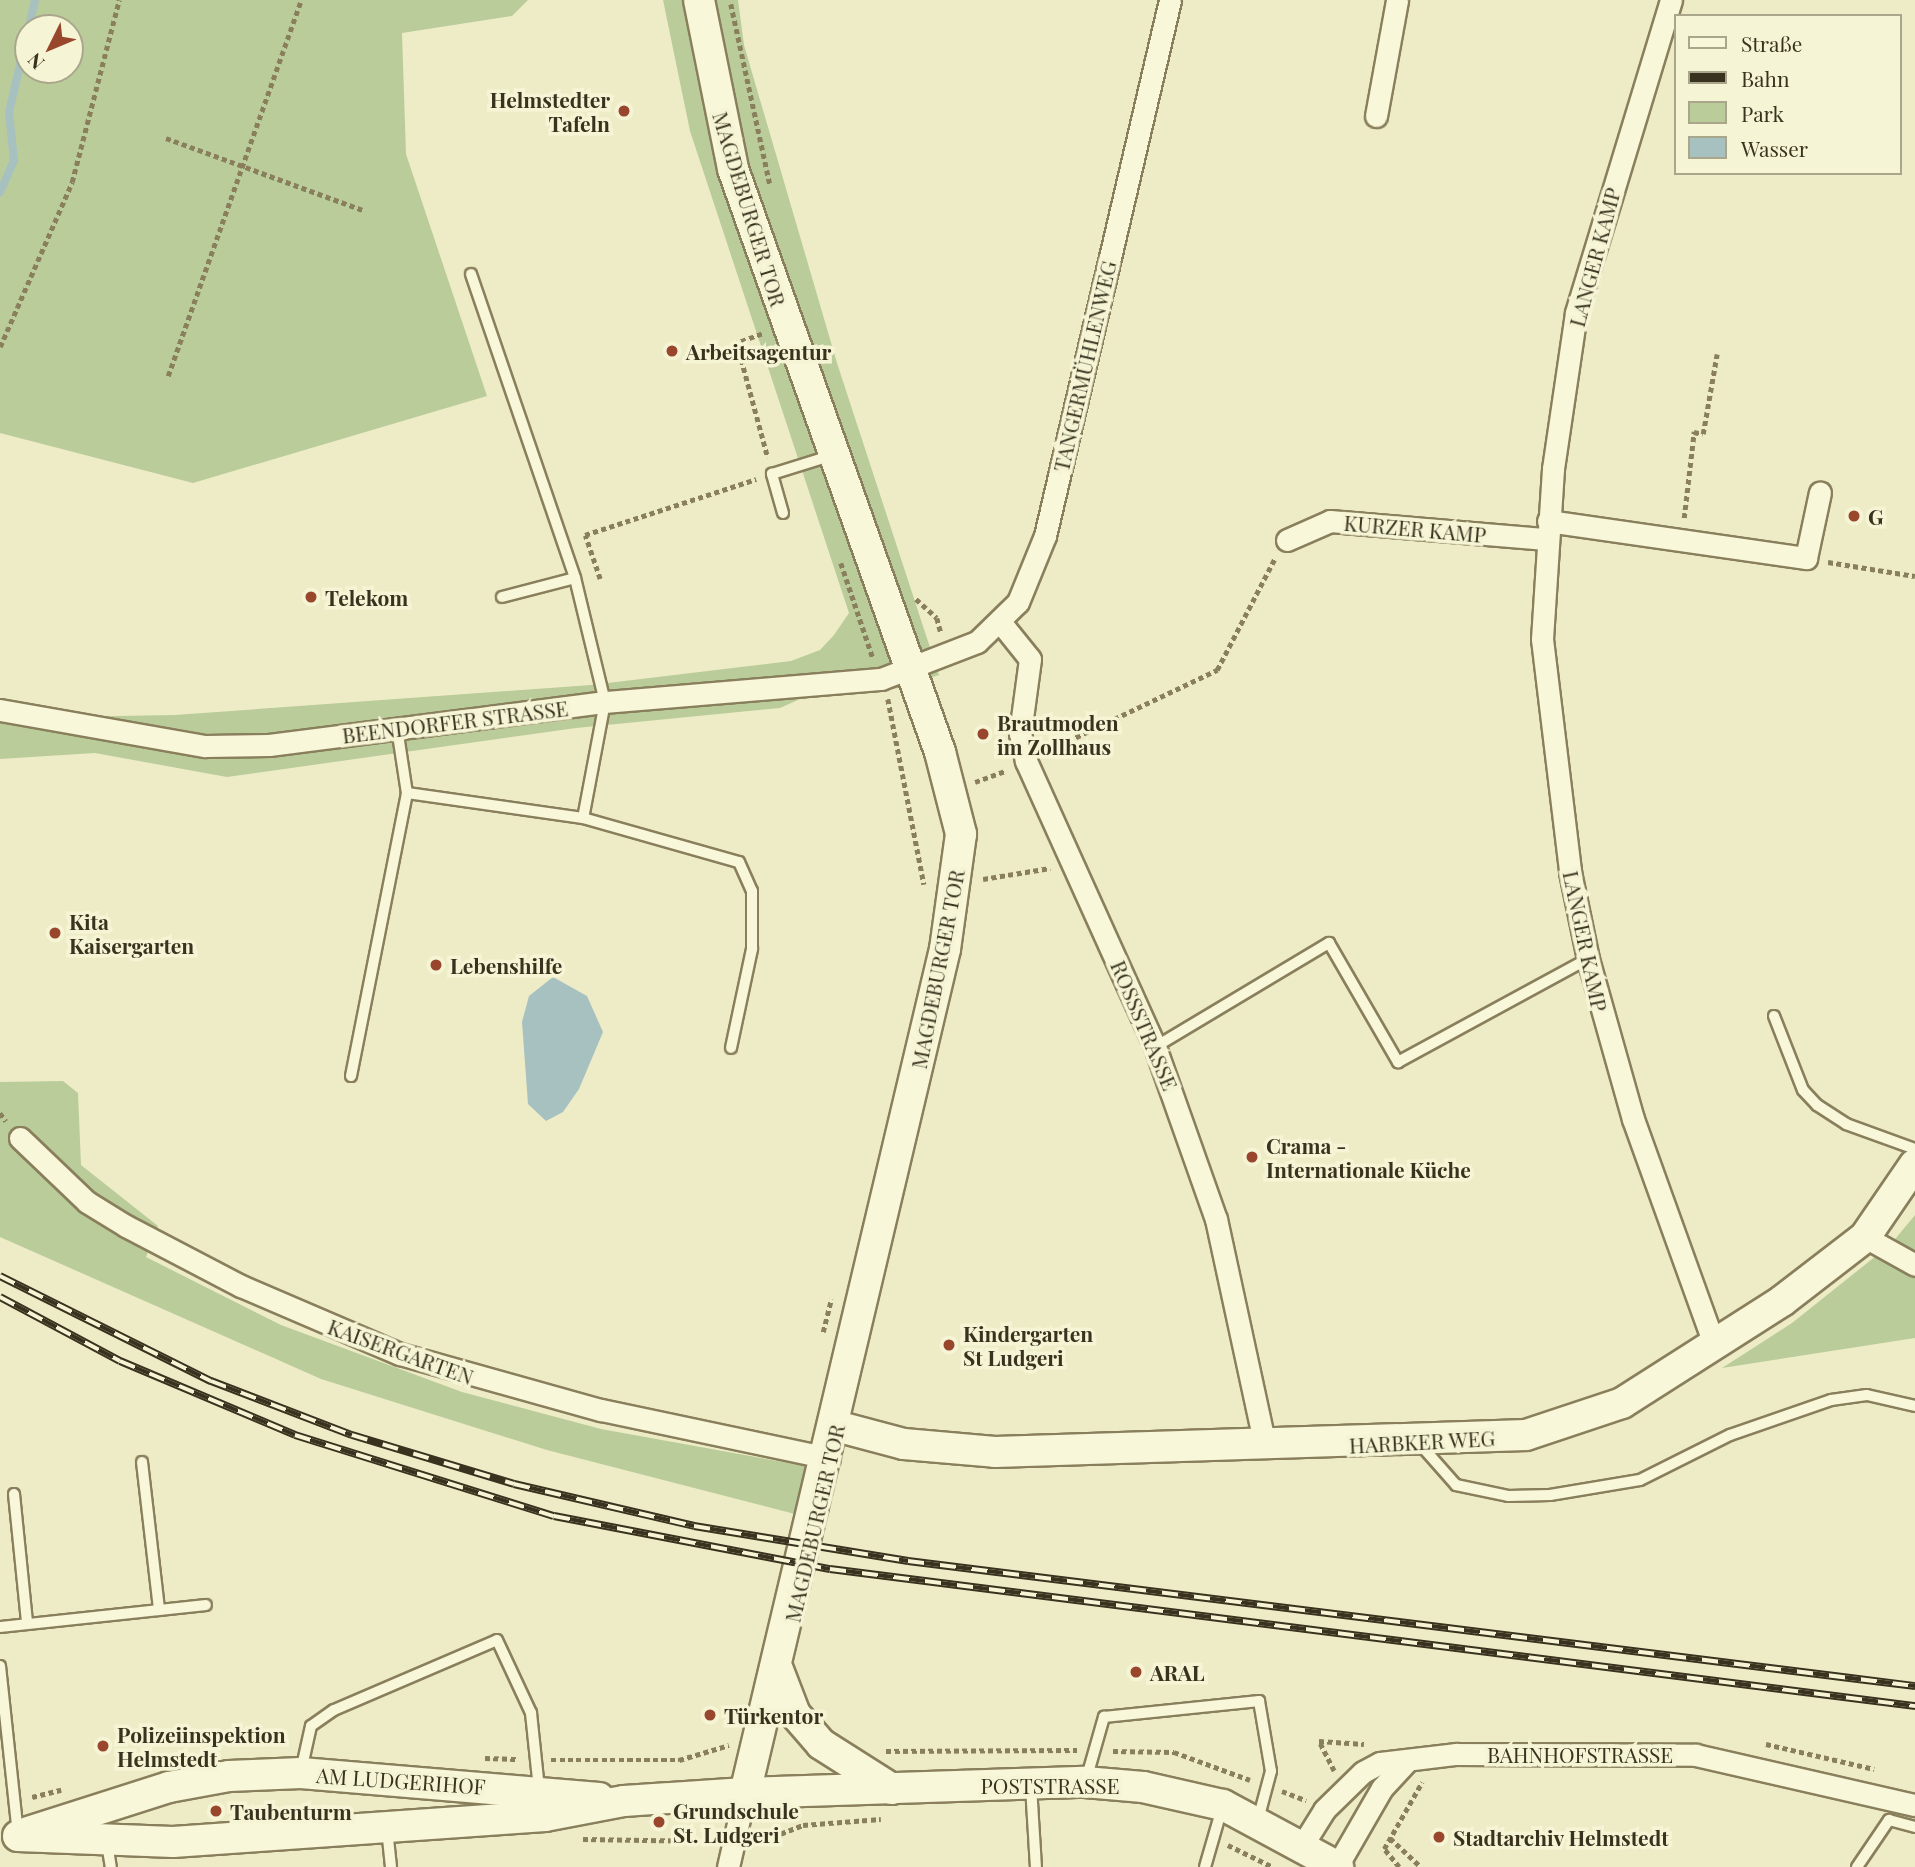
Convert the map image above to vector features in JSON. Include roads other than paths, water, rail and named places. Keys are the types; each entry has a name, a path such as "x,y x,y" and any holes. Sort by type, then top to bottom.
{"main road":[{"name":"MAGDEBURGER TOR","path":"699,0 733,169 911,672 950,789 961,834 957,883 829,1458 745,1793"},
{"name":"HARBKER WEG","path":"836,1426 904,1444 995,1452 1419,1443 1526,1435 1586,1418 1622,1403 1714,1344 1865,1237 1915,1164"},
{"path":"778,1670 796,1714 821,1744 892,1789"},
{"name":"AM LUDGERIHOF","path":"9,1837 169,1787 301,1773 538,1788 624,1801"},
{"name":"POSTSTRASSE","path":"745,1793 1031,1782 1143,1787 1223,1805 1303,1844 1337,1867"},
{"name":"AM LUDGERIHOF","path":"9,1837 109,1855 387,1826 545,1816 624,1801 745,1793"}],"street":[{"name":"TANGERMÜHLENWEG","path":"911,672 947,657 1001,623 1031,581 1045,536 1170,0"},
{"path":"1376,116 1397,0"},
{"name":"LANGER KAMP","path":"1671,0 1576,313 1547,530 1542,639 1570,872 1588,959 1633,1119 1714,1344"},
{"path":"1547,530 1681,541 1806,558 1820,492"},
{"name":"KURZER KAMP","path":"1287,540 1329,521 1547,530"},
{"name":"ROSSSTRASSE","path":"1001,623 1030,659 1020,733 1026,761 1076,864 1155,1047 1216,1219 1265,1446"},
{"name":"BEENDORFER STRASSE","path":"0,710 205,746 269,745 605,702 881,679 911,672"},
{"name":"KAISERGARTEN","path":"20,1138 87,1202 126,1226 241,1286 400,1354 562,1401 829,1458"},
{"path":"1865,1237 1915,1265"},
{"name":"BAHNHOFSTRASSE","path":"1303,1844 1349,1783 1380,1763 1408,1760 1623,1750 1696,1755 1915,1805"},
{"path":"1337,1867 1381,1788 1408,1760"},
{"path":"728,1867 745,1793"}],"lane":[{"path":"471,274 575,578 605,702 583,818"},
{"path":"783,513 772,474 833,455"},
{"path":"502,597 575,578"},
{"path":"351,1076 407,793 397,728"},
{"path":"407,793 583,818 739,862 749,874 752,949 731,1048"},
{"path":"1155,1047 1329,943 1398,1062 1588,959"},
{"path":"1774,1016 1803,1090 1817,1105 1846,1124 1915,1149"},
{"path":"1419,1443 1456,1485 1508,1496 1550,1494 1640,1480 1730,1435 1831,1400 1867,1395 1915,1406"},
{"path":"142,1462 159,1610"},
{"path":"14,1494 27,1623"},
{"path":"0,1627 206,1605"},
{"path":"301,1773 311,1726 334,1710 497,1640 531,1713 538,1788"},
{"path":"0,1667 9,1837"},
{"path":"1085,1783 1104,1717 1259,1701 1270,1771 1258,1820"},
{"path":"1031,1782 1036,1867"},
{"path":"1205,1867 1223,1805"},
{"path":"1857,1867 1889,1820 1915,1827"},
{"path":"387,1826 391,1867"}],"water":[{"path":"553,977 587,996 603,1032 579,1089 563,1112 546,1121 528,1104 522,1022 529,996"}],"waterway":[{"path":"0,192 14,161 9,112 35,0"}],"railway":[{"path":"0,1276 211,1381 352,1435 514,1484 694,1526 908,1561 1915,1686"},
{"path":"0,1297 120,1361 295,1435 554,1516 830,1569 1915,1706"}],"place":[{"name":"Helmstedter Tafeln","path":"624,111"},
{"name":"Arbeitsagentur","path":"672,351"},
{"name":"G","path":"1854,516"},
{"name":"Telekom","path":"311,597"},
{"name":"Brautmoden im Zollhaus","path":"983,734"},
{"name":"Kita Kaisergarten","path":"55,933"},
{"name":"Lebenshilfe","path":"436,965"},
{"name":"Crama - Internationale Küche","path":"1252,1157"},
{"name":"Kindergarten St Ludgeri","path":"949,1345"},
{"name":"ARAL","path":"1136,1672"},
{"name":"Türkentor","path":"710,1715"},
{"name":"Polizeiinspektion Helmstedt","path":"103,1746"},
{"name":"Taubenturm","path":"216,1811"},
{"name":"Grundschule St. Ludgeri","path":"659,1822"},
{"name":"Stadtarchiv Helmstedt","path":"1439,1837"}]}
